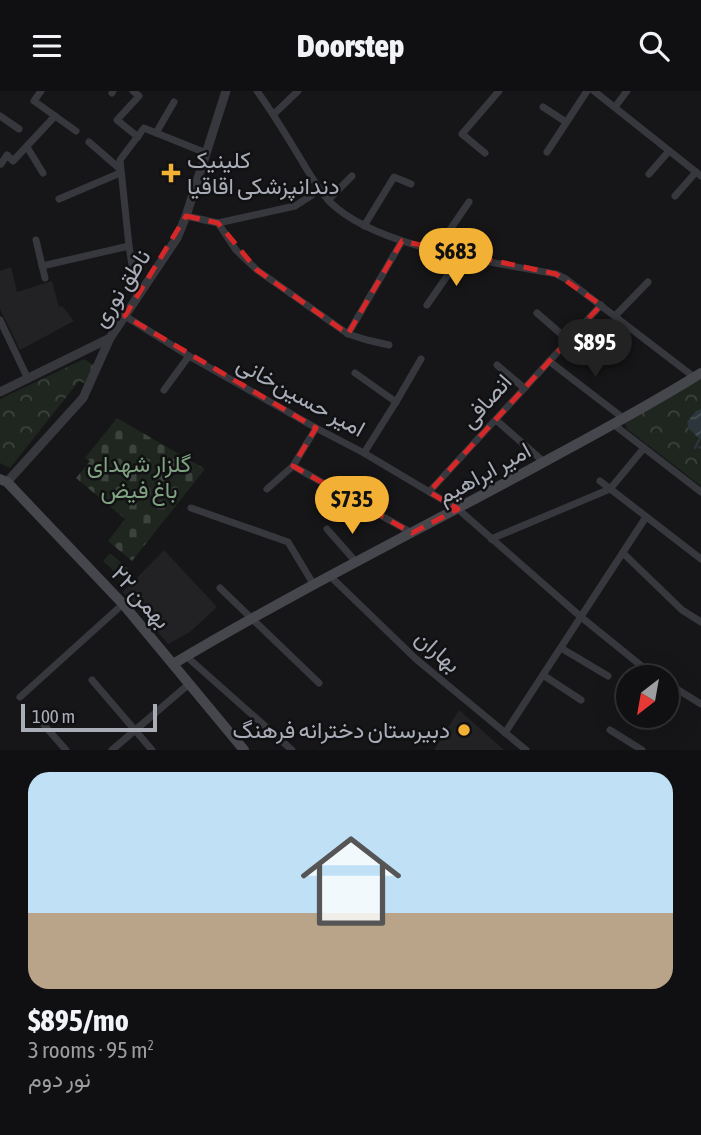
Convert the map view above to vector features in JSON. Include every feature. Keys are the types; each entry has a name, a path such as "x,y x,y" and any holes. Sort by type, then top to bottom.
{"main road":[{"name":"امیر ابراهیم","path":"173,664 330,576 613,425 698,375"},
{"name":"۲۲ بهمن","path":"4,480 123,604 244,750"}],"street":[{"path":"41,91 34,101 76,131"},
{"path":"133,91 138,96 117,120 138,137"},
{"name":"ناطق نوری","path":"4,480 83,398 110,338 177,237 226,91"},
{"path":"257,91 314,180 328,200 343,214 364,226 402,241 556,274 698,375"},
{"path":"274,114 298,91"},
{"path":"485,153 462,134 499,91"},
{"path":"547,152 587,91"},
{"path":"594,91 699,174 675,196"},
{"path":"615,107 627,91"},
{"path":"156,133 174,102"},
{"path":"543,107 566,122"},
{"path":"0,116 19,129"},
{"path":"1,164 7,155 13,161 55,116"},
{"path":"59,199 120,167 144,128 206,153"},
{"path":"89,142 120,167 128,246 137,297"},
{"path":"27,147 43,173"},
{"path":"649,174 669,151"},
{"path":"328,200 352,176"},
{"path":"364,226 394,177 411,184"},
{"path":"186,216 218,223 295,206 312,195"},
{"path":"436,250 469,202"},
{"path":"218,223 236,250 257,270 348,334 389,345"},
{"path":"36,240 45,278"},
{"path":"348,334 402,241"},
{"path":"42,266 128,246"},
{"path":"428,305 461,255"},
{"path":"615,316 648,282"},
{"name":"انصافی","path":"429,492 601,305"},
{"path":"537,313 568,340"},
{"name":"امیر حسین‌خانی","path":"125,316 189,356 364,453 458,509 640,665"},
{"path":"0,320 28,379"},
{"path":"0,392 110,338"},
{"path":"164,390 189,356"},
{"path":"364,453 421,359"},
{"path":"549,361 623,418"},
{"path":"497,365 524,388"},
{"path":"355,373 396,402"},
{"path":"496,420 544,462"},
{"path":"613,425 701,492"},
{"path":"267,489 293,466 316,428"},
{"path":"491,538 610,489 644,448"},
{"path":"293,466 412,533"},
{"path":"600,481 701,559"},
{"path":"191,508 288,542 314,585"},
{"path":"505,733 646,517"},
{"path":"327,529 356,562"},
{"path":"623,553 682,610 701,622"},
{"name":"بهاران","path":"330,576 416,659 526,750"},
{"path":"220,588 319,683"},
{"path":"20,697 123,604"},
{"path":"561,648 608,676"},
{"path":"186,656 292,750"},
{"path":"543,675 581,700"},
{"path":"92,680 152,750"},
{"path":"112,750 189,684"},
{"path":"679,691 701,705"},
{"path":"44,725 66,750"},
{"path":"610,730 642,750"}],"highlighted area":[{"path":"186,216 218,223 257,270 348,334 402,241 556,274 601,305 429,492 458,509 412,533 293,466 316,428 125,316"}],"shaded area":[{"path":"11,267 17,292 52,281 59,307 62,306 74,321 20,350 0,309 0,271"},
{"path":"164,550 217,607 190,632 168,644 123,592"},
{"name":"دبیرستان دخترانه فرهنگ","path":"459,710 504,750 434,750"}],"green space":[{"path":"84,359 95,366 86,384 79,381 10,468 0,463 0,399"},
{"path":"701,379 701,486 627,429 625,423"},
{"name":"گلزار شهدای باغ فیض","path":"117,418 205,469 132,561 108,541 125,519 76,478 90,461 85,458"},
{"path":"110,553 129,569 121,578 103,561"}],"water":[{"path":"701,409 701,440 689,429 687,422"}],"waterway":[{"path":"695,448 699,440"}],"place":[{"name":"کلینیک دندانپزشکی اقاقیا","path":"171,173"},
{"name":"دبیرستان دخترانه فرهنگ","path":"464,730"}]}
